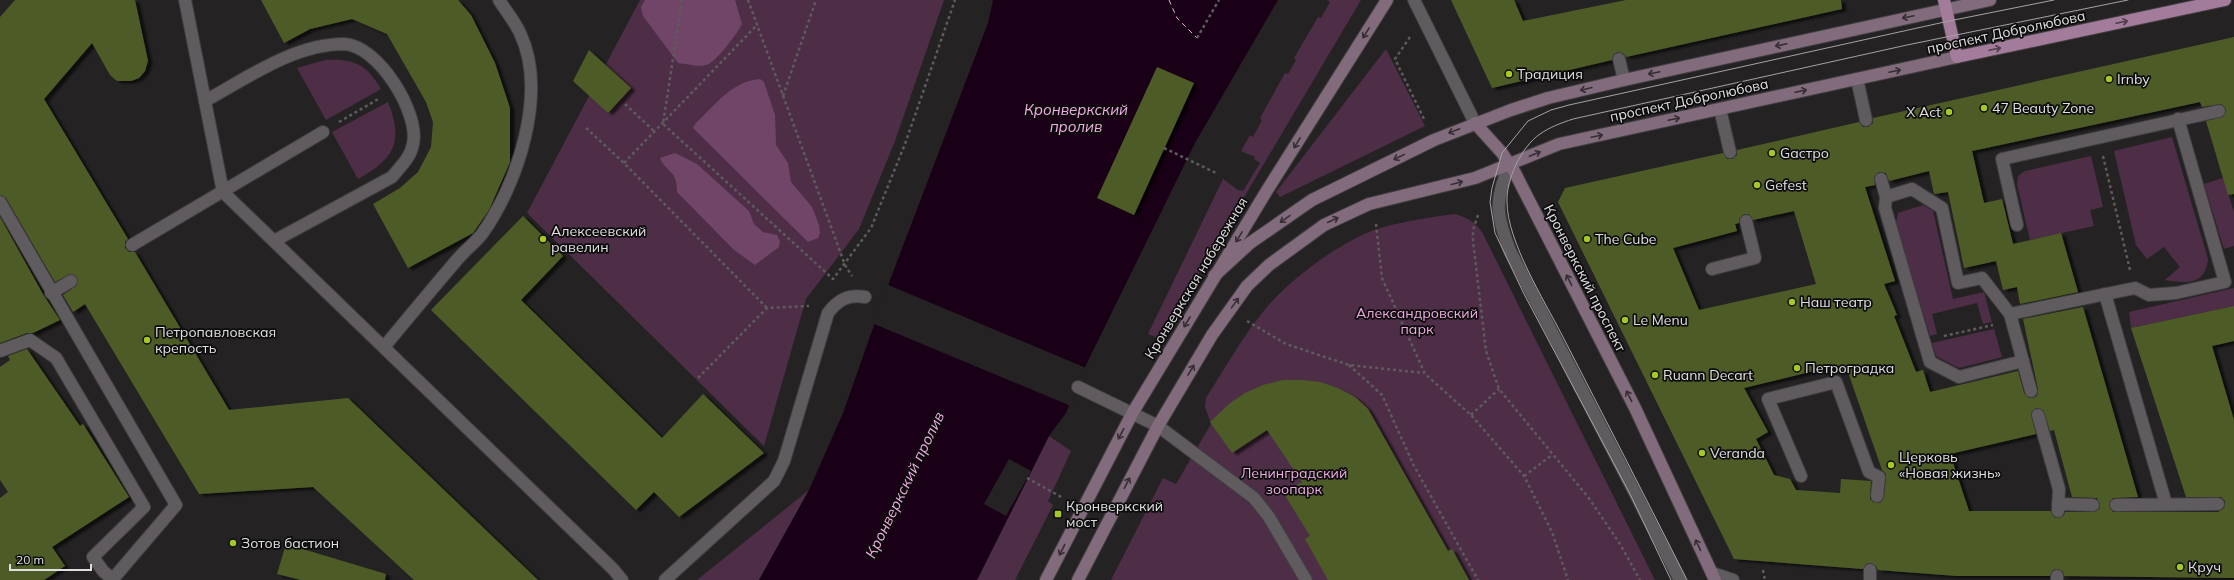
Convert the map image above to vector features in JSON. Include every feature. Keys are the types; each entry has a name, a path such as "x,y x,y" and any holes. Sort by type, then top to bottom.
{"main road":[{"name":"Кронверкская набережная","path":"1046,580 1133,412 1214,276 1387,0"},
{"path":"1214,276 1250,243 1312,200 1434,140 1475,123 1548,98 1945,4 1990,0"},
{"name":"проспект Добролюбова","path":"1158,426 1212,335 1247,286 1269,265 1324,225 1369,204 1476,178 1559,144 2225,0"},
{"path":"1945,4 1957,57"},
{"name":"Кронверкский проспект","path":"1475,123 1510,164 1635,408 1713,577"},
{"path":"1078,580 1158,426"}],"street":[{"path":"185,0 223,192 384,346 607,563 622,580"},
{"path":"384,346 458,258 481,235 499,205 519,158 530,118 532,77 521,34 499,0"},
{"name":"Кронверкский проспект","path":"1414,0 1475,123"},
{"path":"205,101 292,55 322,46 346,44 367,52 382,66 408,110 414,128 414,144 406,161 392,177 274,241"},
{"path":"1619,59 1624,80"},
{"path":"1857,79 1866,120"},
{"path":"1720,109 1730,152"},
{"path":"2017,225 2002,159 2218,111"},
{"path":"2010,314 2135,288 2149,295 2176,293 2225,282 2178,119"},
{"path":"132,245 323,132"},
{"path":"1510,164 1501,185 1498,202 1502,230 1510,251 1680,580"},
{"path":"1881,179 1886,197 1886,208 1930,362 1959,377 2023,361"},
{"path":"1886,197 1912,189 1942,208 1958,283 1982,278 2010,314 2031,391"},
{"path":"0,202 176,505 112,580 103,571 93,557 144,508 56,358 30,340 0,351"},
{"path":"1712,269 1755,258 1746,221"},
{"path":"52,293 71,281"},
{"path":"2105,294 2166,504"},
{"path":"665,580 774,481 784,461 828,313 834,305 845,297 855,295 865,297"},
{"path":"1801,476 1768,399 1836,382 1869,472 1879,477 1877,496"},
{"path":"1078,387 1133,412 1158,426 1254,498 1269,517 1306,580"},
{"path":"2038,415 2059,489 2058,507 2094,505"},
{"path":"2116,505 2218,504"},
{"path":"1713,577 1733,580"}],"path":[{"path":"663,124 682,0"},
{"path":"748,0 845,265 853,277"},
{"path":"783,96 816,0"},
{"path":"663,124 833,278 845,265 871,228 905,144 955,0"},
{"path":"1196,38 1219,0"},
{"path":"624,163 757,25"},
{"path":"1412,34 1395,59 1424,119"},
{"path":"323,132 396,88"},
{"path":"624,104 655,132"},
{"path":"586,128 624,163 766,308"},
{"path":"2099,137 2135,288"},
{"path":"1164,148 1216,173"},
{"path":"1480,212 1473,230 1473,242 1486,351 1499,389 1588,497 1620,544 1640,580"},
{"path":"1376,223 1382,278 1425,374 1471,415 1524,476 1552,532 1568,580"},
{"path":"698,378 766,308 810,306"},
{"path":"1923,340 1999,324 2010,314"},
{"path":"1247,321 1286,344 1349,365 1425,374"},
{"path":"1349,365 1382,395 1414,466 1478,580"},
{"path":"1471,415 1499,389"},
{"path":"1524,476 1552,455"},
{"path":"1027,478 1063,498"},
{"path":"1763,570 1765,580"}],"green space":[{"path":"640,0 944,0 895,141 859,229 806,299 764,446 527,213"},
{"path":"1327,0 1361,0 1160,339 1148,334 1223,179 1238,190 1243,191 1260,163 1254,159 1255,157 1241,151 1250,135 1253,137 1262,120 1260,118 1285,73 1288,74 1296,60 1294,58 1318,17 1321,18 1330,2"},
{"path":"1386,49 1425,126 1280,197 1276,192"},
{"path":"325,60 344,60 358,64 370,73 381,89 326,120 297,68"},
{"path":"388,102 395,128 395,139 392,148 388,156 380,164 358,179 332,132"},
{"path":"2172,137 2208,259 2203,274 2194,281 2187,282 2165,280 2180,267 2164,247 2147,259 2136,245 2114,151"},
{"path":"2091,156 2103,207 2090,210 2094,226 2030,240 2017,184 2018,176 2025,171"},
{"path":"2223,178 2234,212 2234,246 2224,249 2204,184"},
{"path":"1923,205 1933,211 1953,299 1984,292 1992,322 1983,324 1977,303 1932,314 1937,334 1930,336 1896,223 1898,213"},
{"name":"Александровский парк","path":"1455,214 1464,217 1478,226 1483,234 1655,580 1111,580 1163,478 1176,484 1211,424 1205,407 1206,398 1250,329 1277,296 1314,264 1342,246 1369,232 1400,223"},
{"path":"2234,288 2234,306 2131,328 2129,312"},
{"path":"1994,329 2002,357 1959,368 1936,356 1932,343"},
{"path":"1049,436 1071,451 1048,501 1053,505 1015,580 977,580"},
{"path":"809,490 759,580 697,580"}],"shaded area":[{"path":"645,0 735,0 742,24 727,46 709,64 698,66 678,63 643,16 641,7"},
{"path":"760,79 764,82 775,115 776,145 788,163 791,182 812,207 819,225 820,233 818,238 808,242 693,128 695,124 717,102 732,89 741,84"},
{"path":"675,153 697,164 749,211 754,224 763,232 777,235 780,241 779,247 755,265 734,250 677,192 677,185 673,175 660,158"}],"water":[{"name":"Кронверкский пролив","path":"993,0 1278,0 1195,143 1086,365 1066,413 1049,436 977,580 759,580 809,490 843,413 890,280 988,23"}],"pier":[{"path":"886,284 1086,368 1071,406 872,323"},
{"path":"1009,459 1031,471 1006,516 984,504"}],"building":[{"name":"Петропавловская крепость","path":"15,0 135,0 148,61 145,71 139,78 131,81 117,81 110,75 92,43 44,99 128,239 125,242 125,248 129,252 135,252 229,410 348,398 538,580 414,580 313,487 199,494 85,304 73,312 63,295 77,285 77,277 70,274 55,282 6,198 0,195 0,17"},
{"path":"261,0 458,0 471,15 495,63 510,108 510,162 489,210 473,233 408,268 373,204 400,188 418,172 431,147 433,122 426,102 387,34 352,19 310,29 284,43"},
{"path":"1451,0 1514,0 1523,21 1626,0 1841,0 1842,9 1626,57 1624,54 1618,52 1614,54 1612,60 1492,88"},
{"path":"2234,37 2234,194 2228,195 2206,121 2224,116 2226,109 2221,104 2202,107 2200,102 1972,151 1984,203 2002,199 2013,244 2061,233 2078,292 2020,304 2017,287 2003,290 1996,261 1964,268 1948,192 1934,194 1929,171 1889,181 1886,173 1879,172 1874,177 1875,185 1865,187 1895,281 1884,284 1897,315 1894,316 1916,372 1923,370 1930,392 2018,371 2024,393 2029,398 2037,396 2038,389 2023,319 2083,307 2138,497 2113,498 2109,505 2113,512 2218,512 2224,508 2225,501 2221,497 2186,497 2131,328 2234,306 2234,341 2212,346 2234,420 2234,578 2064,576 2063,572 2057,569 2053,570 2050,576 1957,576 1878,570 1876,566 1870,563 1866,564 1863,569 1734,559 1558,202 1565,188 1723,153 1727,159 1732,159 1737,155 1737,150 1859,122 1863,127 1868,127 1873,123 1873,118","holes":["1794,211 1816,284 1699,310 1673,248 1737,231 1735,224 1739,223 1739,219 1744,214 1748,214 1753,220","1834,366 1849,375 1882,470 1886,474 1884,497 1880,503 1873,502 1870,499 1871,481 1841,479 1840,493 1796,490 1790,479 1774,475 1756,439 1768,432 1744,388","2036,408 2043,410 2050,431 2054,430 2072,497 2097,498 2100,505 2099,509 2093,512 2065,512 2064,515 2058,518 2054,517 2051,511 1969,511 1950,454 2036,434 2031,414"]},
{"path":"589,50 631,88 608,113 573,81"},
{"path":"1157,67 1194,83 1134,215 1097,198"},
{"path":"523,216 563,256 521,300 662,438 703,394 764,453 679,517 654,492 636,510 431,310"},
{"path":"0,217 44,296 60,320 33,333 27,333 0,343"},
{"path":"27,349 80,426 83,424 129,497 52,547 65,566 44,580 0,580 0,498 8,492 0,480 0,367 10,360 8,356"},
{"path":"1283,380 1320,382 1338,388 1355,397 1368,409 1448,551 1452,549 1469,580 1328,580 1305,539 1310,536 1283,492 1302,482 1267,430 1232,453 1210,422 1229,404 1245,393 1263,385"},
{"path":"286,544 386,574 385,580 301,580 277,574"}],"ferry route":[{"path":"1169,0 1177,18 1197,38"}],"tram line":[{"path":"1671,580 1630,494 1524,294 1495,233 1490,202 1492,188 1502,153 1528,121 1551,110 1569,105 1949,21 2054,0"},
{"path":"1687,580 1537,288 1513,234 1509,217 1507,193 1512,174 1521,155 1527,147 1540,134 1556,125 1573,119 1907,45 2128,0"}],"place":[{"name":"Традиция","path":"1509,74"},
{"name":"Irnby","path":"2109,79"},
{"name":"47 Beauty Zone","path":"1984,108"},
{"name":"X Act","path":"1949,112"},
{"name":"Gастро","path":"1772,153"},
{"name":"Gefest","path":"1757,185"},
{"name":"Алексеевский равелин","path":"543,239"},
{"name":"The Cube","path":"1587,239"},
{"name":"Наш театр","path":"1792,302"},
{"name":"Le Menu","path":"1625,320"},
{"name":"Петропавловская крепость","path":"147,340"},
{"name":"Петроградка","path":"1797,368"},
{"name":"Ruann Decart","path":"1655,375"},
{"name":"Veranda","path":"1702,453"},
{"name":"Церковь «Новая жизнь»","path":"1891,465"},
{"name":"Кронверкский мост","path":"1058,514"},
{"name":"Зотов бастион","path":"233,543"},
{"name":"Круч","path":"2180,567"}],"park label":[{"name":"Ленинградский зоопарк","path":"1294,482"}]}
